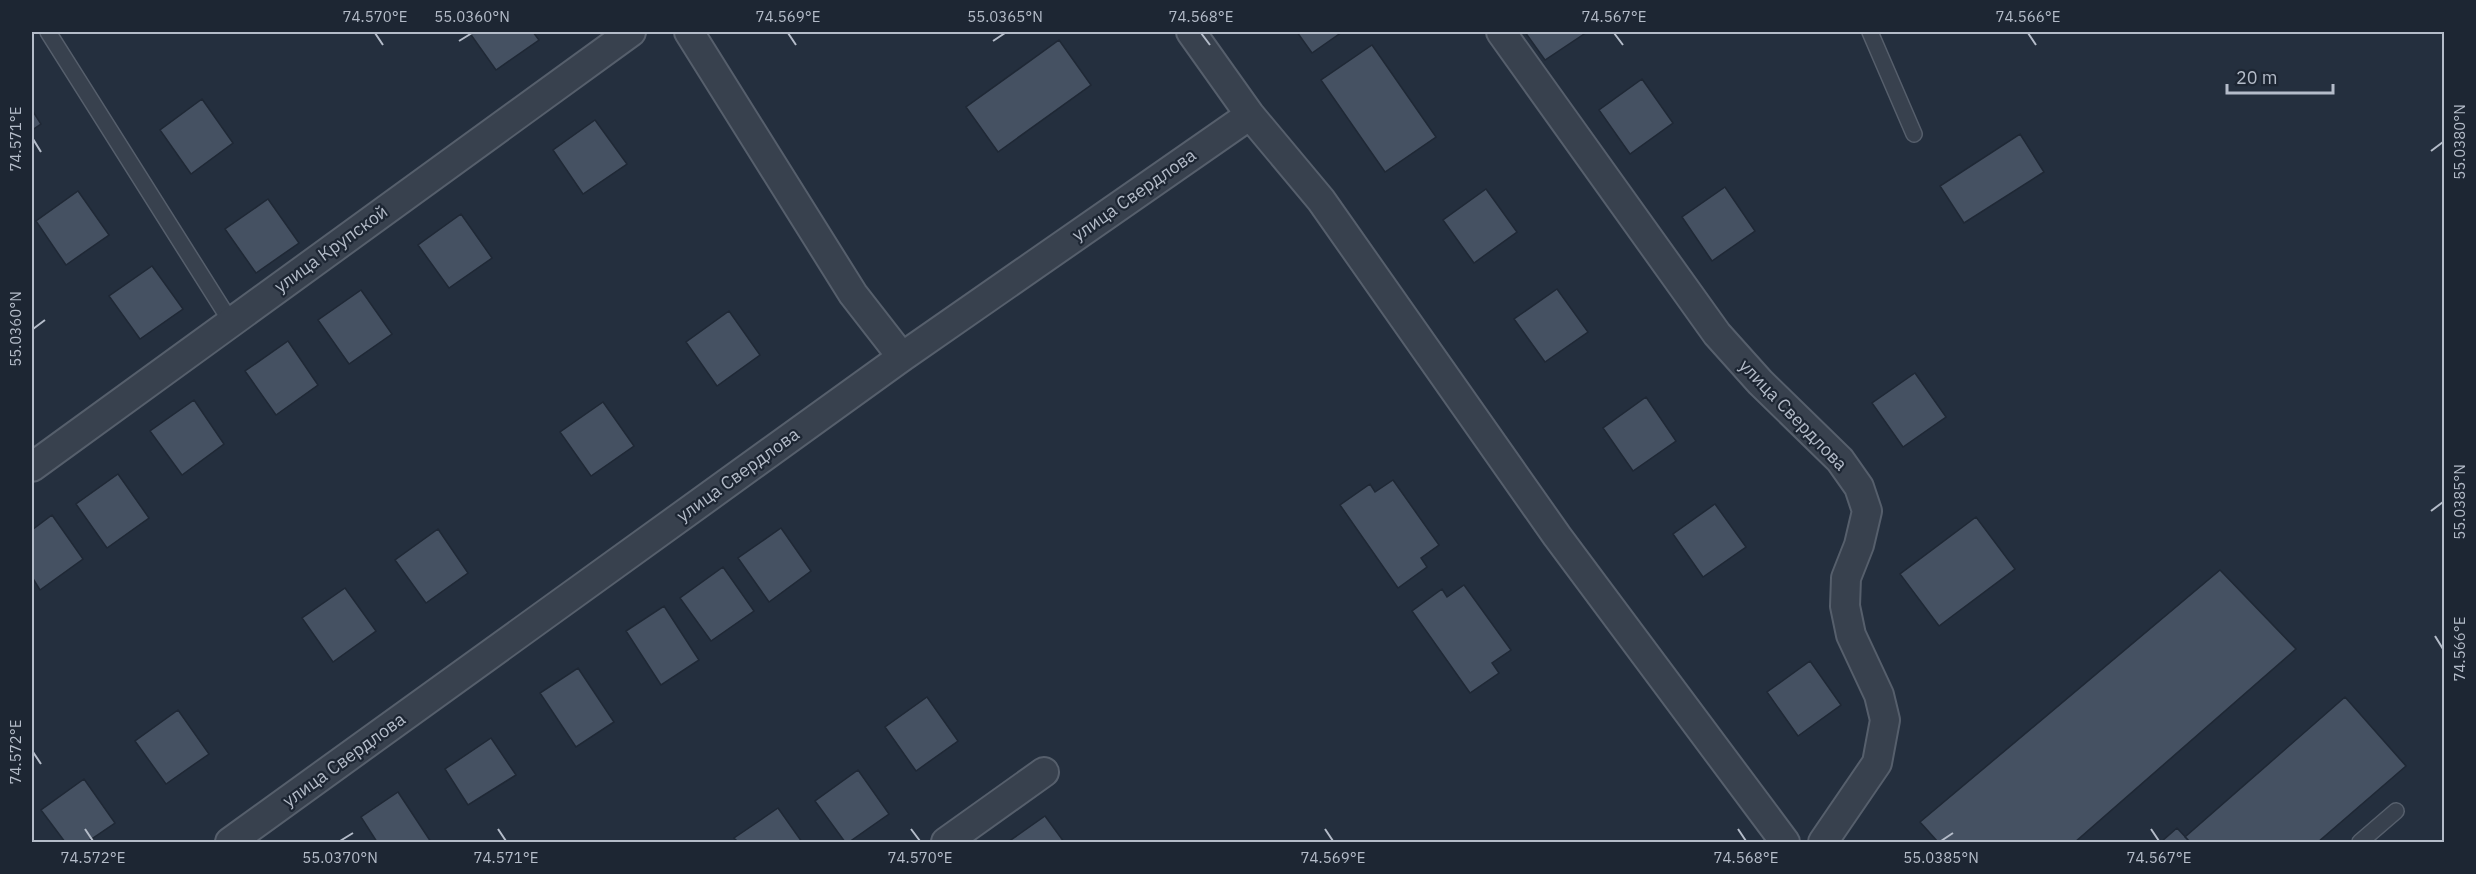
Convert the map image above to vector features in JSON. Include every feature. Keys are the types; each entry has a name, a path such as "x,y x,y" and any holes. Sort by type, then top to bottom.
{"street":[{"name":"улица Крупской","path":"32,467 630,32"},
{"path":"689,32 853,294 902,357"},
{"path":"1191,32 1250,115 1321,200 1557,536 1785,843"},
{"name":"улица Свердлова","path":"1501,32 1717,334 1760,382 1840,460 1859,487 1867,511 1859,545 1846,578 1845,606 1851,635 1879,695 1885,720 1877,763 1823,843"},
{"name":"улица Свердлова","path":"230,843 902,357 1250,115"},
{"path":"946,843 1044,772"}],"lane":[{"path":"48,32 231,322"},
{"path":"1870,32 1914,134"},
{"path":"2360,843 2396,811"}],"building":[{"path":"469,32 533,32 539,40 496,70"},
{"path":"1297,32 1342,32 1312,53"},
{"path":"1525,32 1587,32 1545,60"},
{"path":"1059,40 1091,85 998,152 966,107"},
{"path":"1372,45 1436,137 1385,172 1321,80"},
{"path":"1642,79 1673,123 1630,154 1599,110"},
{"path":"202,99 233,143 191,174 160,130"},
{"path":"32,110 41,124 32,130"},
{"path":"595,120 627,164 583,194 553,150"},
{"path":"2020,134 2044,172 1964,223 1940,186"},
{"path":"1725,187 1755,231 1712,261 1682,217"},
{"path":"1486,189 1517,232 1474,263 1443,220"},
{"path":"78,191 109,235 66,265 36,221"},
{"path":"268,199 299,243 256,273 225,229"},
{"path":"461,214 492,258 449,288 418,245"},
{"path":"152,266 183,309 140,339 109,296"},
{"path":"1557,289 1588,332 1545,362 1514,319"},
{"path":"361,290 392,334 349,364 318,320"},
{"path":"729,311 760,355 717,386 686,342"},
{"path":"288,341 318,385 276,415 245,371"},
{"path":"1915,373 1946,417 1903,447 1872,403"},
{"path":"1646,397 1676,441 1633,471 1603,428"},
{"path":"194,400 224,444 182,475 150,431"},
{"path":"603,402 634,446 591,476 560,432"},
{"path":"118,474 149,518 107,548 76,504"},
{"path":"1393,480 1439,545 1421,558 1427,567 1398,588 1340,505 1370,484 1375,492"},
{"path":"1715,504 1746,547 1703,577 1673,534"},
{"path":"52,515 83,559 40,590 32,577 32,530"},
{"path":"1976,517 2015,569 1939,626 1900,574"},
{"path":"781,528 811,571 769,602 738,558"},
{"path":"438,529 468,573 426,603 395,560"},
{"path":"723,567 754,611 711,641 680,598"},
{"path":"2220,570 2296,649 2075,842 1938,842 1920,822"},
{"path":"1464,585 1511,650 1492,663 1499,673 1470,693 1412,611 1442,589 1447,597"},
{"path":"345,588 376,631 333,662 302,618"},
{"path":"664,606 699,660 661,685 626,631"},
{"path":"1810,661 1841,705 1798,736 1767,692"},
{"path":"578,668 614,722 576,747 540,693"},
{"path":"927,697 958,741 916,771 885,727"},
{"path":"2345,697 2406,766 2318,842 2190,842 2185,837"},
{"path":"178,710 209,754 166,784 135,741"},
{"path":"491,738 516,775 468,805 445,769"},
{"path":"858,770 889,814 849,842 845,842 815,801"},
{"path":"84,779 115,823 87,842 65,842 41,810"},
{"path":"398,792 431,842 377,842 361,817"},
{"path":"778,808 802,842 738,842 734,838"},
{"path":"1045,816 1064,842 1008,842"},
{"path":"2177,828 2190,842 2161,842"}]}
